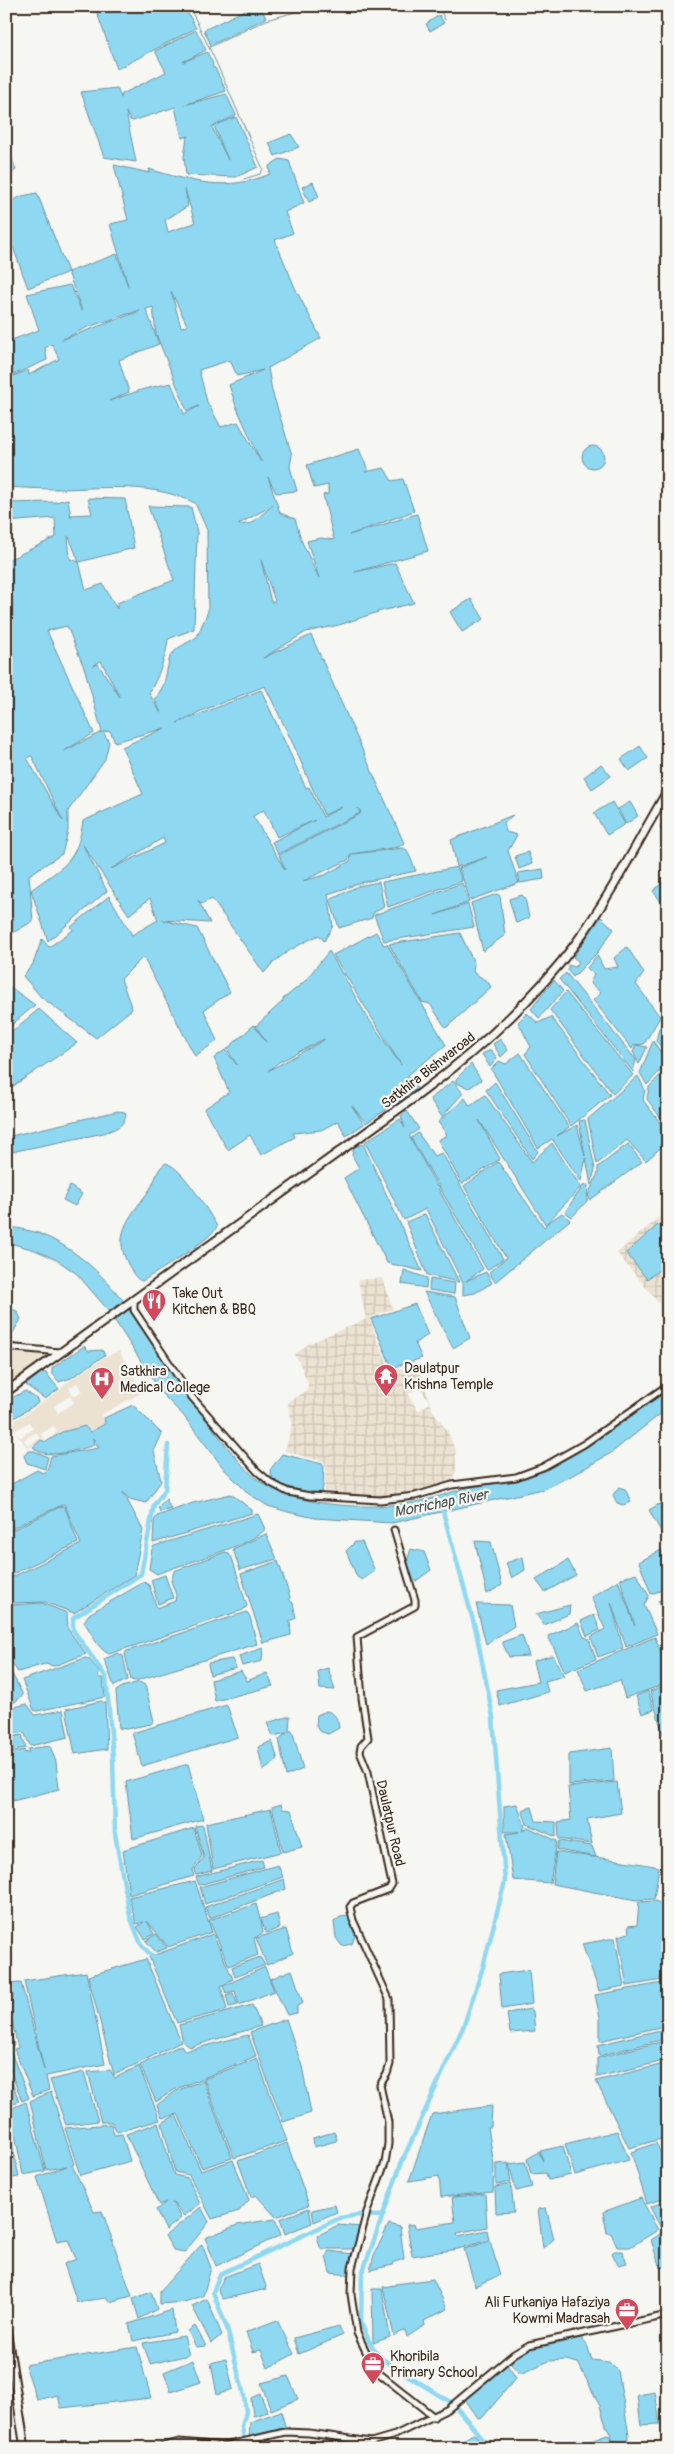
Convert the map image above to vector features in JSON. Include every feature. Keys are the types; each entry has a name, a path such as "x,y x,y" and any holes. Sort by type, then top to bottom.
{"highway":[{"name":"Satkhira Bishwaroad","path":"6,1392 418,1095 483,1044 550,974 576,943 599,909 668,790"},
{"path":"6,2329 25,2448"}],"street":[{"path":"132,1300 134,1310 173,1371 191,1396 232,1445 271,1483 288,1492 310,1496 356,1501 380,1500 415,1496 452,1485 516,1477 543,1467 584,1444 668,1385"},
{"path":"6,1347 60,1352"},
{"name":"Daulatpur Road","path":"394,1530 415,1600 415,1606 357,1637 362,1698 368,1738 361,1746 360,1752 368,1772 392,1884 389,1889 353,1903 350,1907 389,1999 390,2064 387,2074 380,2085 388,2122 388,2144 384,2163 366,2212 366,2221 352,2268 350,2294 357,2333 375,2370 434,2417"},
{"path":"156,2448 179,2442 218,2446 250,2441 285,2432 372,2442 395,2436 456,2404 514,2354 529,2346 668,2315"}],"shaded area":[{"path":"668,1210 668,1314 617,1253"},
{"path":"382,1278 393,1309 370,1317 375,1335 391,1371 417,1364 433,1411 448,1432 455,1450 456,1468 452,1483 423,1492 363,1499 334,1496 335,1492 325,1491 326,1468 324,1462 285,1451 292,1424 289,1401 307,1390 308,1383 298,1359 294,1355 310,1343 366,1319 358,1280","holes":["420,1387 430,1403 418,1411 408,1394"]},
{"path":"6,1348 49,1355 6,1386"},
{"name":"Satkhira Medical College","path":"119,1351 143,1392 101,1415 105,1424 90,1431 86,1425 61,1432 45,1441 42,1439 28,1449 20,1438 33,1429 29,1422 15,1431 10,1424 105,1357","holes":["77,1383 82,1391 74,1396 69,1388","70,1396 74,1403 58,1413 54,1406","53,1426 58,1432 45,1441 41,1434","36,1432 40,1438 28,1446 24,1440"]}],"water":[{"path":"98,6 184,6 196,28 117,69 96,10"},
{"path":"253,6 260,6 266,18 211,45 204,30"},
{"path":"439,15 444,23 430,31 426,24"},
{"path":"196,30 206,50 183,62 207,52 213,64 212,67 215,68 226,91 184,105 226,94 236,115 214,126 236,117 258,167 236,177 186,175 184,157 187,137 189,136 182,138 175,107 133,121 130,120 126,112 136,162 104,157 81,92 117,88 121,98 122,94 166,72 155,51","holes":["214,126 228,160 212,127"]},
{"path":"291,134 299,147 275,156 269,143"},
{"path":"7,146 16,170 12,173 6,171"},
{"path":"280,159 289,161 304,203 285,212 293,233 275,240 296,290 321,338 268,368 272,391 292,455 290,467 297,491 276,493 268,477 280,513 295,519 302,542 319,578 307,541 321,538 334,540 323,495 328,494 328,485 314,488 307,465 359,449 368,470 365,472 384,468 392,481 403,479 414,511 349,535 417,514 428,551 355,572 395,563 414,603 381,611 339,625 306,632 263,658 311,635 404,843 399,847 351,854 348,860 303,881 325,875 350,861 353,854 403,848 407,850 416,871 364,882 328,894 333,926 324,941 319,935 289,951 264,973 212,899 201,904 198,900 210,923 162,920 197,928 230,992 204,1010 217,1041 195,1056 143,957 121,979 132,1009 96,1038 41,997 23,976 33,964 42,939 49,947 73,930 71,927 109,896 132,935 158,920 150,898 129,915 83,845 107,891 48,941 31,890 67,863 77,847 83,821 143,794 122,747 165,728 115,742 110,731 103,732 109,742 105,759 68,811 68,831 62,854 29,875 33,921 6,937 6,851 11,848 9,845 6,847 6,589 10,588 6,578 6,561 56,537 55,518 6,522 6,503 55,502 68,499 71,517 71,515 92,514 88,498 125,499 134,548 79,562 86,590 103,584 117,609 117,603 174,580 148,506 191,507 197,532 194,629 168,639 161,667 149,693 161,713 155,700 164,684 170,656 178,648 197,637 208,611 207,530 195,503 179,496 146,489 112,487 53,489 6,487 6,379 28,370 29,375 59,359 52,344 45,348 47,360 6,378 6,342 39,330 27,294 70,285 82,311 68,272 117,254 128,286 110,224 128,220 114,165 150,173 149,169 195,181 224,184 239,183 270,174 269,166","holes":["185,189 195,223 168,232 165,220 188,206","171,291 187,325 181,327","153,307 156,334 187,411 199,406 184,414 171,383 144,389 109,401 129,392 119,360 159,344 146,309","140,310 140,311 61,340 88,327","230,360 237,376 263,370 229,385 236,406 261,462 238,422 221,427 207,402 199,370","273,505 252,523 239,525","68,536 79,562 70,559","261,560 275,601 271,602","67,626 85,670 102,732 64,751 94,733 47,631","101,661 120,697 98,664 93,666","265,686 324,815 342,807 323,817 309,787 306,788 261,690 177,723 201,711","32,756 63,821 27,758","358,808 361,812 360,814 279,855 285,870 253,816 264,810 277,837 315,820 272,842 278,854 360,813","163,838 165,843 111,869"]},
{"path":"313,182 319,197 309,202 302,187"},
{"path":"37,193 68,272 28,288 6,228 6,204 22,196"},
{"path":"593,446 601,449 604,457 601,465 593,468 585,465 582,457 585,449"},
{"path":"471,599 484,619 462,632 450,612"},
{"path":"640,746 648,758 629,771 621,759"},
{"path":"601,764 611,776 592,789 584,777"},
{"path":"612,802 625,824 607,835 594,813"},
{"path":"630,802 638,816 626,824 618,809"},
{"path":"668,805 668,832 662,832 660,827"},
{"path":"513,815 504,823 506,832 517,835 508,851 519,883 470,900 459,868 487,857 457,867 451,840"},
{"path":"528,852 532,864 519,869 515,856"},
{"path":"457,867 462,881 388,907 382,882"},
{"path":"543,869 544,879 520,883 518,873"},
{"path":"668,878 668,911 653,891"},
{"path":"379,882 384,907 373,913 372,918 339,928 330,900 358,886"},
{"path":"462,883 469,902 435,915 468,904 474,927 384,941 374,915"},
{"path":"497,894 500,896 505,935 483,951 471,903"},
{"path":"522,895 525,898 529,918 516,923 509,899"},
{"path":"601,917 614,929 597,953 573,977 568,971 568,965 575,967 579,962 573,957"},
{"path":"376,932 384,945 387,944 446,1045 408,1075 417,1089 366,1123 352,1106 364,1124 346,1136 338,1121 321,1130 293,1133 295,1137 261,1155 250,1135 228,1150 204,1109 229,1092 214,1058 225,1050 237,1065 227,1049 254,1025 266,1042 256,1026 283,999 304,982 329,951 366,1015 401,1065 333,955","holes":["324,1040 268,1071 279,1062"]},
{"path":"460,933 474,963 473,972 488,982 491,987 446,1028 430,1004 422,1002 389,944"},
{"path":"627,947 644,973 636,984 660,1017 644,1044 634,1045 632,1049 593,1000 601,993 590,983 594,975 587,968 597,955 604,969 618,967 614,958"},
{"path":"566,973 636,1060 633,1072 559,979"},
{"path":"554,980 563,991 539,1018 531,1009"},
{"path":"6,984 35,1005 10,1026 6,1021"},
{"path":"566,992 633,1075 613,1094 550,1010"},
{"path":"39,1009 77,1043 6,1091 6,1036"},
{"path":"527,1013 538,1023 551,1017 610,1095 571,1126 525,1054 531,1047 518,1022"},
{"path":"668,1020 668,1054 656,1041 659,1028"},
{"path":"500,1039 508,1050 501,1057 493,1044"},
{"path":"653,1041 668,1062 647,1085 640,1073"},
{"path":"636,1045 647,1047 639,1064 633,1052"},
{"path":"491,1050 497,1058 490,1067 482,1054"},
{"path":"520,1053 569,1127 557,1136 577,1125 585,1156 579,1121 585,1120 595,1169 591,1185 586,1158 581,1181 552,1139 538,1148 491,1069 499,1061 506,1064"},
{"path":"471,1064 481,1080 469,1088 456,1083 456,1079"},
{"path":"668,1067 668,1128 647,1099 649,1087"},
{"path":"638,1076 645,1090 643,1100 668,1133 668,1141 646,1161 627,1140 597,1164 588,1119"},
{"path":"453,1081 463,1093 442,1117 430,1099"},
{"path":"495,1082 538,1152 532,1159 486,1090"},
{"path":"485,1095 532,1162 552,1143 581,1187 546,1224 562,1213 570,1220 495,1282 489,1272 506,1258 464,1186 498,1162 544,1227 546,1225 479,1120 500,1159 462,1184 438,1140 447,1135 438,1122 465,1098 470,1106"},
{"path":"118,1111 125,1112 125,1119 118,1127 104,1133 6,1153 6,1137"},
{"path":"407,1111 419,1129 409,1136 483,1269 466,1281 486,1272 492,1283 475,1293 463,1295 463,1283 426,1209 404,1220 365,1142 400,1119 405,1128 401,1116"},
{"path":"418,1133 434,1156 442,1153 503,1259 487,1270 411,1138"},
{"path":"363,1144 422,1271 387,1263 344,1178 359,1168 352,1155 354,1147"},
{"path":"628,1144 642,1162 590,1200 588,1195 598,1173 598,1167"},
{"path":"166,1163 180,1173 187,1181 217,1226 196,1247 142,1281 134,1274 123,1253 123,1233 131,1215 150,1189 158,1171"},
{"path":"588,1185 587,1201 572,1217 565,1212 583,1186"},
{"path":"70,1186 82,1194 75,1206 63,1200"},
{"path":"425,1214 459,1282 427,1275 406,1222"},
{"path":"659,1224 668,1230 668,1264 647,1279 626,1253"},
{"name":"Morrichap River","path":"6,1226 38,1233 63,1245 85,1261 123,1301 201,1413 243,1465 261,1482 278,1491 296,1497 336,1505 397,1505 422,1501 467,1488 522,1478 543,1471 583,1449 668,1389 668,1408 611,1453 571,1476 543,1489 392,1523 315,1518 288,1512 268,1506 249,1494 225,1470 183,1415 162,1394 108,1310 77,1274 57,1260 35,1250 6,1242"},
{"path":"404,1270 427,1278 426,1288 402,1284"},
{"path":"430,1279 455,1283 454,1294 429,1290"},
{"path":"424,1292 455,1297 470,1338 453,1348"},
{"path":"415,1304 428,1335 415,1343 422,1358 392,1368 371,1319"},
{"path":"7,1307 17,1311 21,1319 13,1333 8,1334"},
{"path":"84,1346 89,1351 102,1350 105,1355 71,1378 59,1382 52,1373 52,1368"},
{"path":"42,1372 46,1373 59,1389 45,1399 26,1385"},
{"path":"25,1391 37,1399 38,1403 11,1420 6,1427 6,1401"},
{"path":"133,1405 162,1434 154,1451 161,1481 146,1503 129,1499 123,1492 143,1530 134,1575 74,1613 44,1602 12,1603 6,1600 6,1580 81,1544 64,1504 6,1531 6,1501 14,1495 10,1485 37,1470 43,1473 47,1471 51,1456 99,1448 93,1438 94,1444 92,1446 69,1452 45,1453 33,1447 41,1440 46,1442 62,1432 85,1426 90,1432 105,1424 104,1418"},
{"path":"28,1451 34,1451 48,1457 45,1469 27,1463 24,1456"},
{"path":"282,1454 322,1464 324,1467 323,1487 320,1495 284,1486 273,1479 270,1470"},
{"path":"619,1487 625,1489 631,1502 623,1505 617,1503 613,1495"},
{"path":"231,1494 252,1510 252,1513 153,1543 154,1521 157,1516 193,1503"},
{"path":"166,1499 171,1509 160,1512 158,1507"},
{"path":"668,1499 668,1534 663,1535 649,1510"},
{"path":"62,1506 65,1507 78,1543 6,1577 6,1533"},
{"path":"258,1514 265,1529 259,1535 216,1554 157,1574 149,1569 154,1546"},
{"path":"266,1534 277,1559 240,1570 233,1549"},
{"path":"475,1541 491,1542 502,1585 487,1594"},
{"path":"355,1542 362,1542 375,1571 362,1580 357,1577 346,1551"},
{"path":"411,1549 424,1552 431,1570 416,1581 407,1571 407,1562"},
{"path":"661,1550 668,1560 668,1588 651,1594 639,1562"},
{"path":"225,1552 232,1558 247,1606 243,1610 109,1654 97,1644 84,1622 89,1614 144,1582 149,1585 157,1608 175,1601 176,1595 171,1581 174,1571"},
{"path":"523,1557 525,1570 512,1578 506,1563"},
{"path":"568,1560 576,1575 545,1592 536,1580"},
{"path":"278,1561 290,1597 289,1599 293,1603 296,1618 290,1621 291,1635 263,1643 241,1574"},
{"path":"636,1573 649,1596 644,1605 657,1634 626,1647 611,1602 623,1648 598,1657 591,1637 605,1629 591,1597 618,1580 635,1626 620,1579"},
{"path":"165,1575 173,1598 158,1604 151,1580"},
{"path":"668,1596 668,1618 658,1601"},
{"path":"6,1602 11,1605 42,1603 67,1613 68,1629 86,1654 54,1666 45,1664 18,1672 6,1656"},
{"path":"476,1604 510,1605 514,1626 486,1644"},
{"path":"570,1605 569,1614 544,1625 536,1614"},
{"path":"247,1612 257,1644 135,1681 131,1680 125,1654 127,1651"},
{"path":"594,1615 600,1630 587,1636 581,1621"},
{"path":"578,1623 584,1637 589,1639 596,1659 565,1672 548,1636"},
{"path":"522,1635 529,1656 509,1657 502,1642"},
{"path":"655,1637 668,1671 668,1683 625,1698 620,1680 587,1691 578,1669"},
{"path":"263,1648 262,1661 242,1666 239,1656"},
{"path":"118,1653 123,1656 128,1680 114,1686 104,1659"},
{"path":"553,1655 564,1676 545,1681 548,1692 500,1706 496,1690 538,1682 533,1661"},
{"path":"85,1658 89,1659 100,1673 98,1676 103,1678 105,1697 37,1711 34,1710 22,1680"},
{"path":"232,1659 236,1668 210,1675 208,1663"},
{"path":"6,1662 23,1695 15,1702 6,1706"},
{"path":"328,1668 335,1690 320,1689 318,1671"},
{"path":"241,1671 247,1681 267,1673 273,1686 215,1701 211,1680"},
{"path":"139,1682 145,1685 154,1721 151,1724 126,1729 119,1728 116,1691 122,1687"},
{"path":"668,1685 668,1736 664,1737 650,1691"},
{"path":"648,1691 654,1710 642,1714 636,1696"},
{"path":"101,1701 105,1703 107,1749 75,1754 66,1709"},
{"path":"27,1704 35,1715 63,1710 68,1737 30,1746 24,1732 6,1735 6,1709"},
{"path":"227,1705 238,1737 142,1766 132,1733"},
{"path":"326,1711 336,1717 339,1728 328,1734 319,1731 316,1726 317,1715"},
{"path":"290,1716 289,1732 292,1730 303,1769 286,1776 279,1739 287,1733 273,1736 267,1723"},
{"path":"22,1735 26,1748 6,1751 6,1738"},
{"path":"272,1741 278,1760 263,1771 258,1747"},
{"path":"50,1746 56,1762 59,1789 13,1801 6,1779 6,1754 24,1750 25,1753 29,1752 28,1749"},
{"path":"612,1748 614,1781 569,1785 569,1754"},
{"path":"188,1764 203,1819 133,1839 126,1782"},
{"path":"617,1782 621,1813 587,1819 592,1844 559,1839 558,1822 571,1820 568,1787"},
{"path":"281,1804 282,1809 291,1810 302,1847 283,1852 272,1807"},
{"path":"517,1804 525,1826 522,1831 528,1827 557,1841 550,1883 513,1880 506,1834 519,1832 504,1832 504,1806"},
{"path":"532,1807 536,1821 556,1822 556,1837 527,1824 522,1810"},
{"path":"271,1809 281,1852 213,1869 206,1823"},
{"path":"203,1825 212,1871 196,1875 195,1870 204,1857 195,1826"},
{"path":"194,1828 202,1856 193,1870 194,1876 129,1895 123,1850"},
{"path":"559,1841 592,1846 596,1857 557,1850"},
{"path":"556,1852 659,1867 654,1899 636,1900 552,1884"},
{"path":"262,1860 264,1867 199,1885 196,1877"},
{"path":"278,1865 283,1877 205,1904 200,1887"},
{"path":"284,1879 286,1889 210,1918 205,1907"},
{"path":"195,1881 212,1932 168,1947 147,1921 154,1934 145,1939 137,1927 144,1922 136,1924 129,1897"},
{"path":"655,1901 668,1907 668,1979 627,1986 618,1936 629,1933 628,1926 637,1925 639,1902"},
{"path":"256,1904 260,1919 277,1914 280,1928 266,1933 261,1920 263,1933 254,1938 258,1955 229,1966 209,1920"},
{"path":"350,1916 356,1933 352,1944 342,1946 336,1938 334,1922 340,1917"},
{"path":"286,1929 293,1953 267,1965 256,1938"},
{"path":"156,1934 167,1948 156,1952 146,1941"},
{"path":"213,1934 233,1979 221,1986 227,2010 177,2023 149,1957"},
{"path":"615,1938 624,1986 599,1991 582,1944"},
{"path":"260,1957 265,1965 235,1977 232,1967"},
{"path":"146,1959 181,2042 114,2075 88,1976"},
{"path":"265,1967 274,1991 239,2005 235,1991 226,1993 223,1986"},
{"path":"292,1970 303,2003 297,2006 297,2013 287,2015 270,1979"},
{"path":"529,1970 532,2004 502,2009 499,1974"},
{"path":"86,1972 105,2064 46,2076 49,2090 33,2096 14,2049 18,2048 6,1994 6,1984 21,1983 44,2070 24,1981"},
{"path":"668,1982 668,2025 600,2041 600,2017 595,1995"},
{"path":"233,1993 238,2005 229,2007 226,1995"},
{"path":"252,2005 261,2026 190,2047 183,2042 179,2025"},
{"path":"531,2009 533,2011 535,2031 510,2033 507,2013"},
{"path":"6,2011 14,2044 10,2050 29,2098 22,2101 6,2060"},
{"path":"286,2019 302,2066 311,2113 283,2122 250,2032"},
{"path":"668,2028 668,2038 599,2056 598,2045"},
{"path":"248,2035 256,2056 174,2090 156,2102 140,2065 181,2045 185,2051"},
{"path":"668,2040 668,2060 597,2077 597,2058"},
{"path":"257,2058 287,2141 234,2158 204,2079"},
{"path":"668,2063 668,2137 629,2148 596,2081"},
{"path":"6,2066 19,2101 6,2106"},
{"path":"139,2066 160,2120 117,2132 112,2122 101,2122 88,2072 110,2070 115,2078"},
{"path":"84,2072 98,2121 66,2125 50,2080"},
{"path":"203,2080 232,2158 202,2168 178,2114 162,2118 157,2105 176,2091"},
{"path":"51,2092 74,2164 72,2165 94,2212 102,2211 132,2296 109,2302 106,2298 77,2302 64,2264 76,2259 68,2240 57,2242 37,2177 67,2166 46,2170 30,2101"},
{"path":"26,2102 45,2171 23,2175 10,2109"},
{"path":"492,2106 491,2127 488,2127 494,2165 493,2192 441,2197 439,2176 409,2181 432,2114"},
{"path":"6,2113 19,2177 6,2179"},
{"path":"176,2115 201,2171 233,2160 249,2200 239,2211 212,2219 189,2175 175,2172 162,2123"},
{"path":"158,2123 174,2175 188,2178 200,2204 184,2216 172,2202 181,2218 166,2230 156,2210 166,2202 159,2205 126,2134"},
{"path":"111,2124 114,2135 122,2134 130,2161 80,2175 65,2128"},
{"path":"617,2131 629,2160 575,2175 565,2144"},
{"path":"334,2132 336,2141 314,2147 313,2138"},
{"path":"287,2143 309,2205 276,2217 256,2195 251,2197 238,2161"},
{"path":"656,2143 668,2168 668,2197 647,2204 631,2152"},
{"path":"563,2146 571,2175 548,2180 546,2173 531,2174 527,2159 539,2152 543,2161 540,2151"},
{"path":"525,2162 532,2187 516,2191 509,2164"},
{"path":"508,2163 511,2182 496,2185 496,2164"},
{"path":"511,2184 514,2212 496,2213 495,2187"},
{"path":"485,2194 487,2227 457,2233 458,2236 487,2230 489,2240 458,2249 412,2256 407,2225 414,2224 415,2228 455,2222 452,2197"},
{"path":"641,2198 658,2230 630,2247 617,2247 611,2233 607,2233 603,2212"},
{"path":"668,2200 668,2266 660,2268 651,2240 663,2232 650,2207"},
{"path":"335,2205 337,2212 314,2222 312,2210"},
{"path":"201,2207 209,2222 184,2253 174,2251 165,2236"},
{"path":"309,2208 312,2223 285,2234 280,2219"},
{"path":"546,2208 554,2239 543,2248 538,2209"},
{"path":"275,2219 281,2235 216,2266 205,2238 237,2225"},
{"path":"389,2224 400,2227 404,2259 394,2262 393,2265 370,2270 374,2255"},
{"path":"338,2225 361,2227 355,2249 323,2249 320,2247 317,2236"},
{"path":"490,2241 500,2275 475,2286 464,2249"},
{"path":"202,2244 211,2268 203,2296 184,2302 160,2304 160,2291"},
{"path":"329,2251 353,2254 351,2275 330,2273 326,2256"},
{"path":"614,2251 622,2251 627,2263 618,2265 612,2253"},
{"path":"258,2264 267,2289 223,2299 218,2290 224,2277"},
{"path":"433,2279 447,2309 424,2321 425,2325 407,2337 405,2330 394,2336 383,2287"},
{"path":"372,2289 382,2289 390,2337 373,2343"},
{"path":"151,2292 157,2309 139,2319 133,2299"},
{"path":"207,2299 222,2335 211,2343 192,2306"},
{"path":"172,2310 175,2332 133,2341 129,2324"},
{"path":"277,2320 294,2354 268,2368 261,2350 253,2352 246,2332"},
{"path":"195,2326 206,2346 196,2347 188,2331"},
{"path":"339,2326 343,2335 299,2354 294,2338"},
{"path":"184,2336 189,2355 150,2364 143,2343"},
{"path":"580,2337 587,2345 592,2360 609,2362 618,2371 629,2435 629,2439 624,2444 616,2445 606,2426 600,2406 578,2363 566,2360 549,2361 520,2374 511,2364 512,2360 529,2348"},
{"path":"137,2347 151,2398 61,2408 58,2395 37,2400 25,2365"},
{"path":"226,2359 233,2389 217,2395 211,2363"},
{"path":"193,2360 201,2382 171,2392 164,2372"},
{"path":"506,2363 516,2378 483,2417 478,2418 464,2398"},
{"path":"288,2376 298,2399 271,2410 261,2383"},
{"path":"655,2392 660,2424 641,2425 637,2395"},
{"path":"260,2394 268,2412 253,2416 251,2398"},
{"path":"8,2403 14,2448 6,2448 6,2404"},
{"path":"281,2411 285,2426 289,2427 289,2429 280,2429 249,2438 250,2422"},
{"path":"473,2434 477,2436 479,2443 475,2448 459,2448 460,2442"},
{"path":"607,2435 610,2436 613,2444 608,2448 577,2448 580,2445"},
{"path":"282,2441 284,2448 253,2448 252,2446"}],"waterway":[{"path":"189,6 263,169 260,174 244,179"},
{"path":"210,47 266,20 318,6"},
{"path":"438,6 445,20"},
{"path":"155,1960 141,1944 130,1916 115,1833 113,1757 106,1677 73,1630 73,1618 141,1574 154,1505 165,1490 168,1445"},
{"name":"Morrichap River","path":"442,1508 476,1631 493,1717 505,1881 483,1967 464,2025 401,2164 362,2274 361,2323 379,2357 450,2402"},
{"path":"245,2448 242,2426 246,2412 244,2396 227,2328 213,2292 220,2274 340,2218 358,2215 382,2216"},
{"path":"456,2407 490,2448"}],"place":[{"name":"Take Out Kitchen & BBQ","path":"154,1322"},
{"name":"Daulatpur Krishna Temple","path":"386,1397"},
{"name":"Satkhira Medical College","path":"102,1400"},
{"name":"Ali Furkaniya Hafaziya Kowmi Madrasah","path":"627,2331"},
{"name":"Khoribila Primary School","path":"373,2385"}]}
